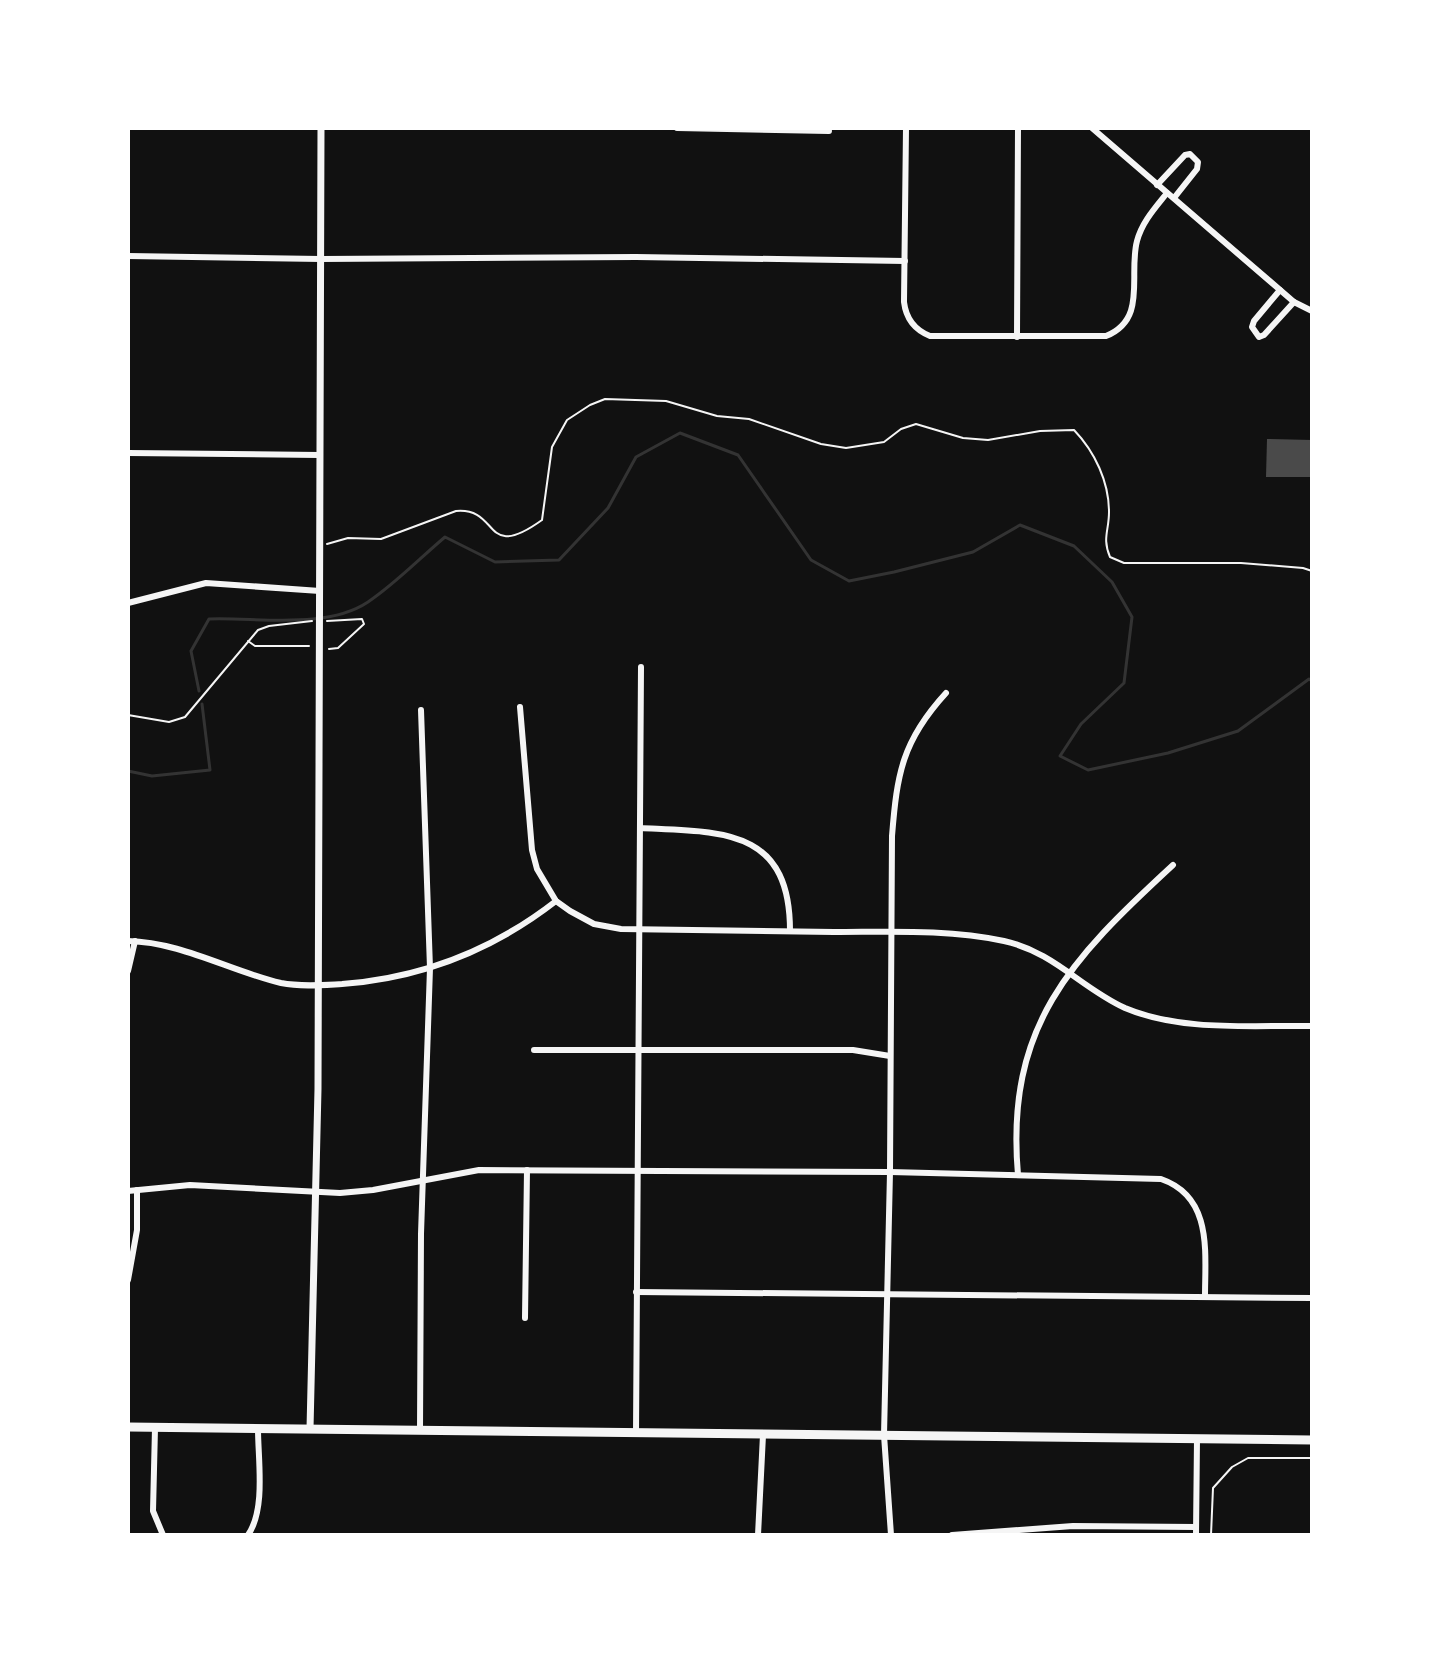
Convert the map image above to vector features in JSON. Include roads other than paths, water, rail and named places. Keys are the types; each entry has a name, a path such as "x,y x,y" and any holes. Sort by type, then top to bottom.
{"main road":[{"path":"128,1427 1312,1440"}],"street":[{"path":"310,1429 317,986 321,128"},
{"path":"677,128 829,131"},
{"path":"906,128 904,302 911,322 924,334 936,338 1106,336 1126,322 1134,303 1138,238 1146,219 1167,193"},
{"path":"1017,337 1018,128"},
{"path":"1092,128 1294,302 1312,311"},
{"path":"1157,185 1185,155 1196,158 1197,169 1174,198"},
{"path":"128,256 905,261"},
{"path":"1280,290 1254,321 1252,327 1259,337 1294,302"},
{"path":"128,453 319,455"},
{"path":"128,603 206,583 320,591"},
{"path":"636,1434 641,667"},
{"path":"891,1535 884,1435 889,1293 892,836 900,772 916,729 946,693"},
{"path":"520,707 532,850 545,885 556,901 594,924 639,929 943,933 1004,941 1038,952 1107,998 1137,1012 1206,1024 1312,1026"},
{"path":"420,1431 423,1180 430,968 421,710"},
{"path":"640,828 725,833 758,849 784,882 790,907 790,931"},
{"path":"1018,1175 1017,1113 1026,1060 1036,1029 1070,971 1110,923 1173,865"},
{"path":"128,971 131,941 166,946 283,983 317,986 376,982 430,968 487,947 556,901"},
{"path":"534,1050 853,1050 890,1056"},
{"path":"128,1191 190,1185 340,1193 373,1190 479,1170 890,1172 1161,1179 1173,1184 1192,1201 1203,1224 1205,1297"},
{"path":"525,1318 527,1170"},
{"path":"128,1280 135,1245 137,1190"},
{"path":"636,1292 1312,1298"},
{"path":"155,1428 153,1511 163,1535"},
{"path":"248,1535 259,1510 258,1429"},
{"path":"758,1535 763,1435"},
{"path":"952,1535 1073,1526 1196,1531 1197,1439"}],"waterway":[{"path":"199,691 191,651 209,619 312,619 351,611 388,587 445,537 495,562 559,560 608,508 636,457 680,433 738,455 811,560 849,581 973,552 1020,525 1074,546 1112,582 1132,617 1124,683 1081,724 1060,756 1088,770 1168,753 1238,731 1309,679 1312,681"},
{"path":"128,771 152,776 210,770 202,704"}]}
